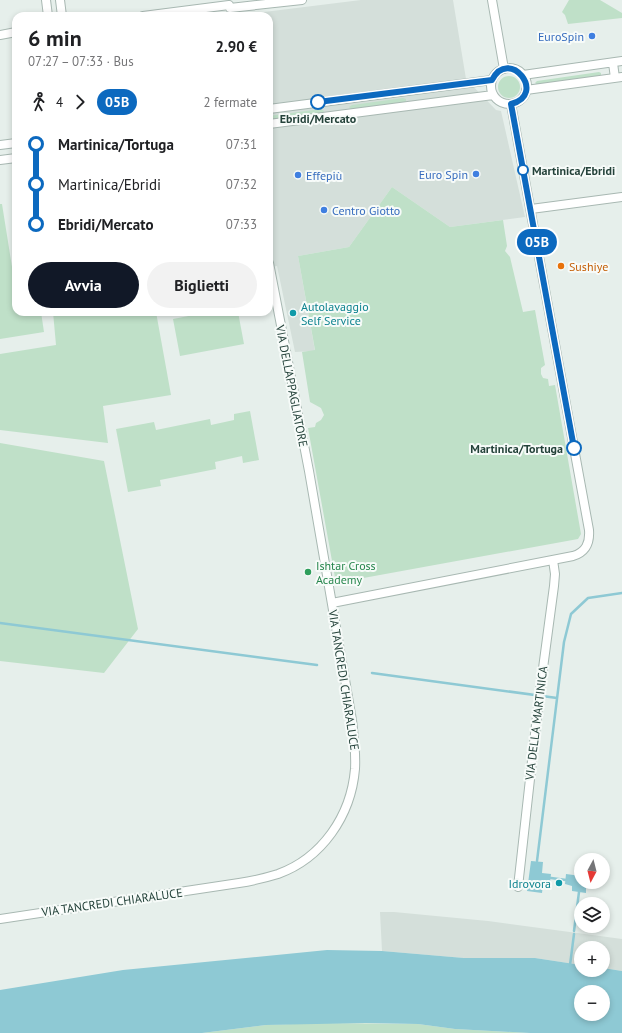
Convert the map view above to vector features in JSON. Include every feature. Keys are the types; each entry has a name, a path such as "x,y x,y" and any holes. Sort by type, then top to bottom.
{"street":[{"path":"46,0 48,12"},
{"path":"60,0 62,12"},
{"path":"181,12 302,0"},
{"path":"492,0 504,69"},
{"path":"0,35 12,33"},
{"path":"523,75 526,82 526,90 524,96 520,100 511,104 501,102 493,95 491,88 492,80 497,73 504,69 514,70 523,75 622,61"},
{"path":"526,90 619,78 613,63"},
{"path":"273,108 492,80"},
{"path":"420,89 422,104"},
{"path":"273,124 493,95"},
{"path":"339,100 341,115"},
{"path":"332,602 579,554 586,548 590,537 511,104"},
{"path":"0,145 12,144"},
{"path":"0,160 12,158"},
{"path":"531,209 622,196"},
{"name":"VIA DELL'APPAGLIATORE","path":"273,284 311,485"},
{"name":"VIA TANCREDI CHIARALUCE","path":"0,919 260,879 285,871 305,860 323,844 340,820 349,798 355,769 355,753 352,720 311,485"},
{"name":"VIA DELLA MARTINICA","path":"518,887 539,694 555,582 553,560"}],"shaded area":[{"path":"361,0 453,0 466,79 496,110 501,111 525,217 450,227 392,187 349,247 298,256 315,351 295,352 277,266 273,266 273,12 263,12"},
{"path":"380,912 394,912 488,921 622,939 622,971 610,969 610,941 574,941 574,964 535,958 464,958 382,951"}],"green space":[{"path":"569,0 600,0 622,13 622,18 568,24 565,15 562,12"},
{"path":"599,72 601,73 601,76 538,85 535,83 537,81"},
{"path":"509,76 517,79 520,87 517,95 509,98 501,95 498,87 501,79"},
{"path":"403,98 406,99 406,102 351,109 349,107 352,105"},
{"path":"321,109 324,111 323,113 273,120 273,115"},
{"path":"392,187 450,227 503,220 507,246 505,251 510,257 523,312 535,310 545,365 541,368 541,374 543,378 548,379 549,386 555,385 581,534 578,539 336,583 308,428 315,427 316,423 321,420 324,415 321,408 310,402 302,352 315,350 298,256 349,247"},
{"path":"0,204 2,204 12,267 12,316 42,316 44,332 0,339"},
{"path":"53,316 157,316 171,395 103,406 108,443 0,430 0,354 56,345"},
{"path":"188,316 239,316 244,344 180,356 173,319"},
{"path":"250,411 259,460 243,463 242,456 215,462 216,469 160,480 161,486 128,492 116,429 154,422 156,430 210,419 211,425 234,420 234,414"},
{"path":"0,443 104,461 138,629 104,673 0,661"},
{"path":"320,1023 418,1024 455,1029 530,1033 202,1033 266,1025"}],"water":[{"path":"531,861 543,862 542,873 551,874 550,884 543,884 542,893 527,891"},
{"path":"566,874 574,875 574,889 586,889 586,893 572,891 572,886 565,884"},
{"path":"327,950 382,951 464,958 535,958 574,964 574,977 610,977 610,969 622,971 622,1033 530,1033 455,1029 418,1024 366,1023 266,1025 202,1033 0,1033 0,990 123,970"}],"waterway":[{"path":"537,861 564,642 571,614 588,598 622,593"},
{"path":"0,623 317,665"},
{"path":"372,673 557,698"},
{"path":"551,878 566,880"},
{"path":"578,897 579,892"},
{"path":"570,965 574,934"}],"bus line":[{"name":"05B","path":"318,102 492,80 497,73 504,69 518,71 523,75 526,82 524,96 517,102 511,104 574,448"}],"place":[{"name":"EuroSpin","path":"592,36"},
{"name":"Ebridi/Mercato","path":"318,102"},
{"name":"Martinica/Ebridi","path":"523,170"},
{"name":"Euro Spin","path":"476,174"},
{"name":"Effepiù","path":"298,175"},
{"name":"Centro Giotto","path":"324,210"},
{"name":"Sushiye","path":"561,266"},
{"name":"Autolavaggio Self Service","path":"293,313"},
{"name":"Martinica/Tortuga","path":"574,448"},
{"name":"Ishtar Cross Academy","path":"308,572"},
{"name":"Idrovora","path":"559,883"}]}
